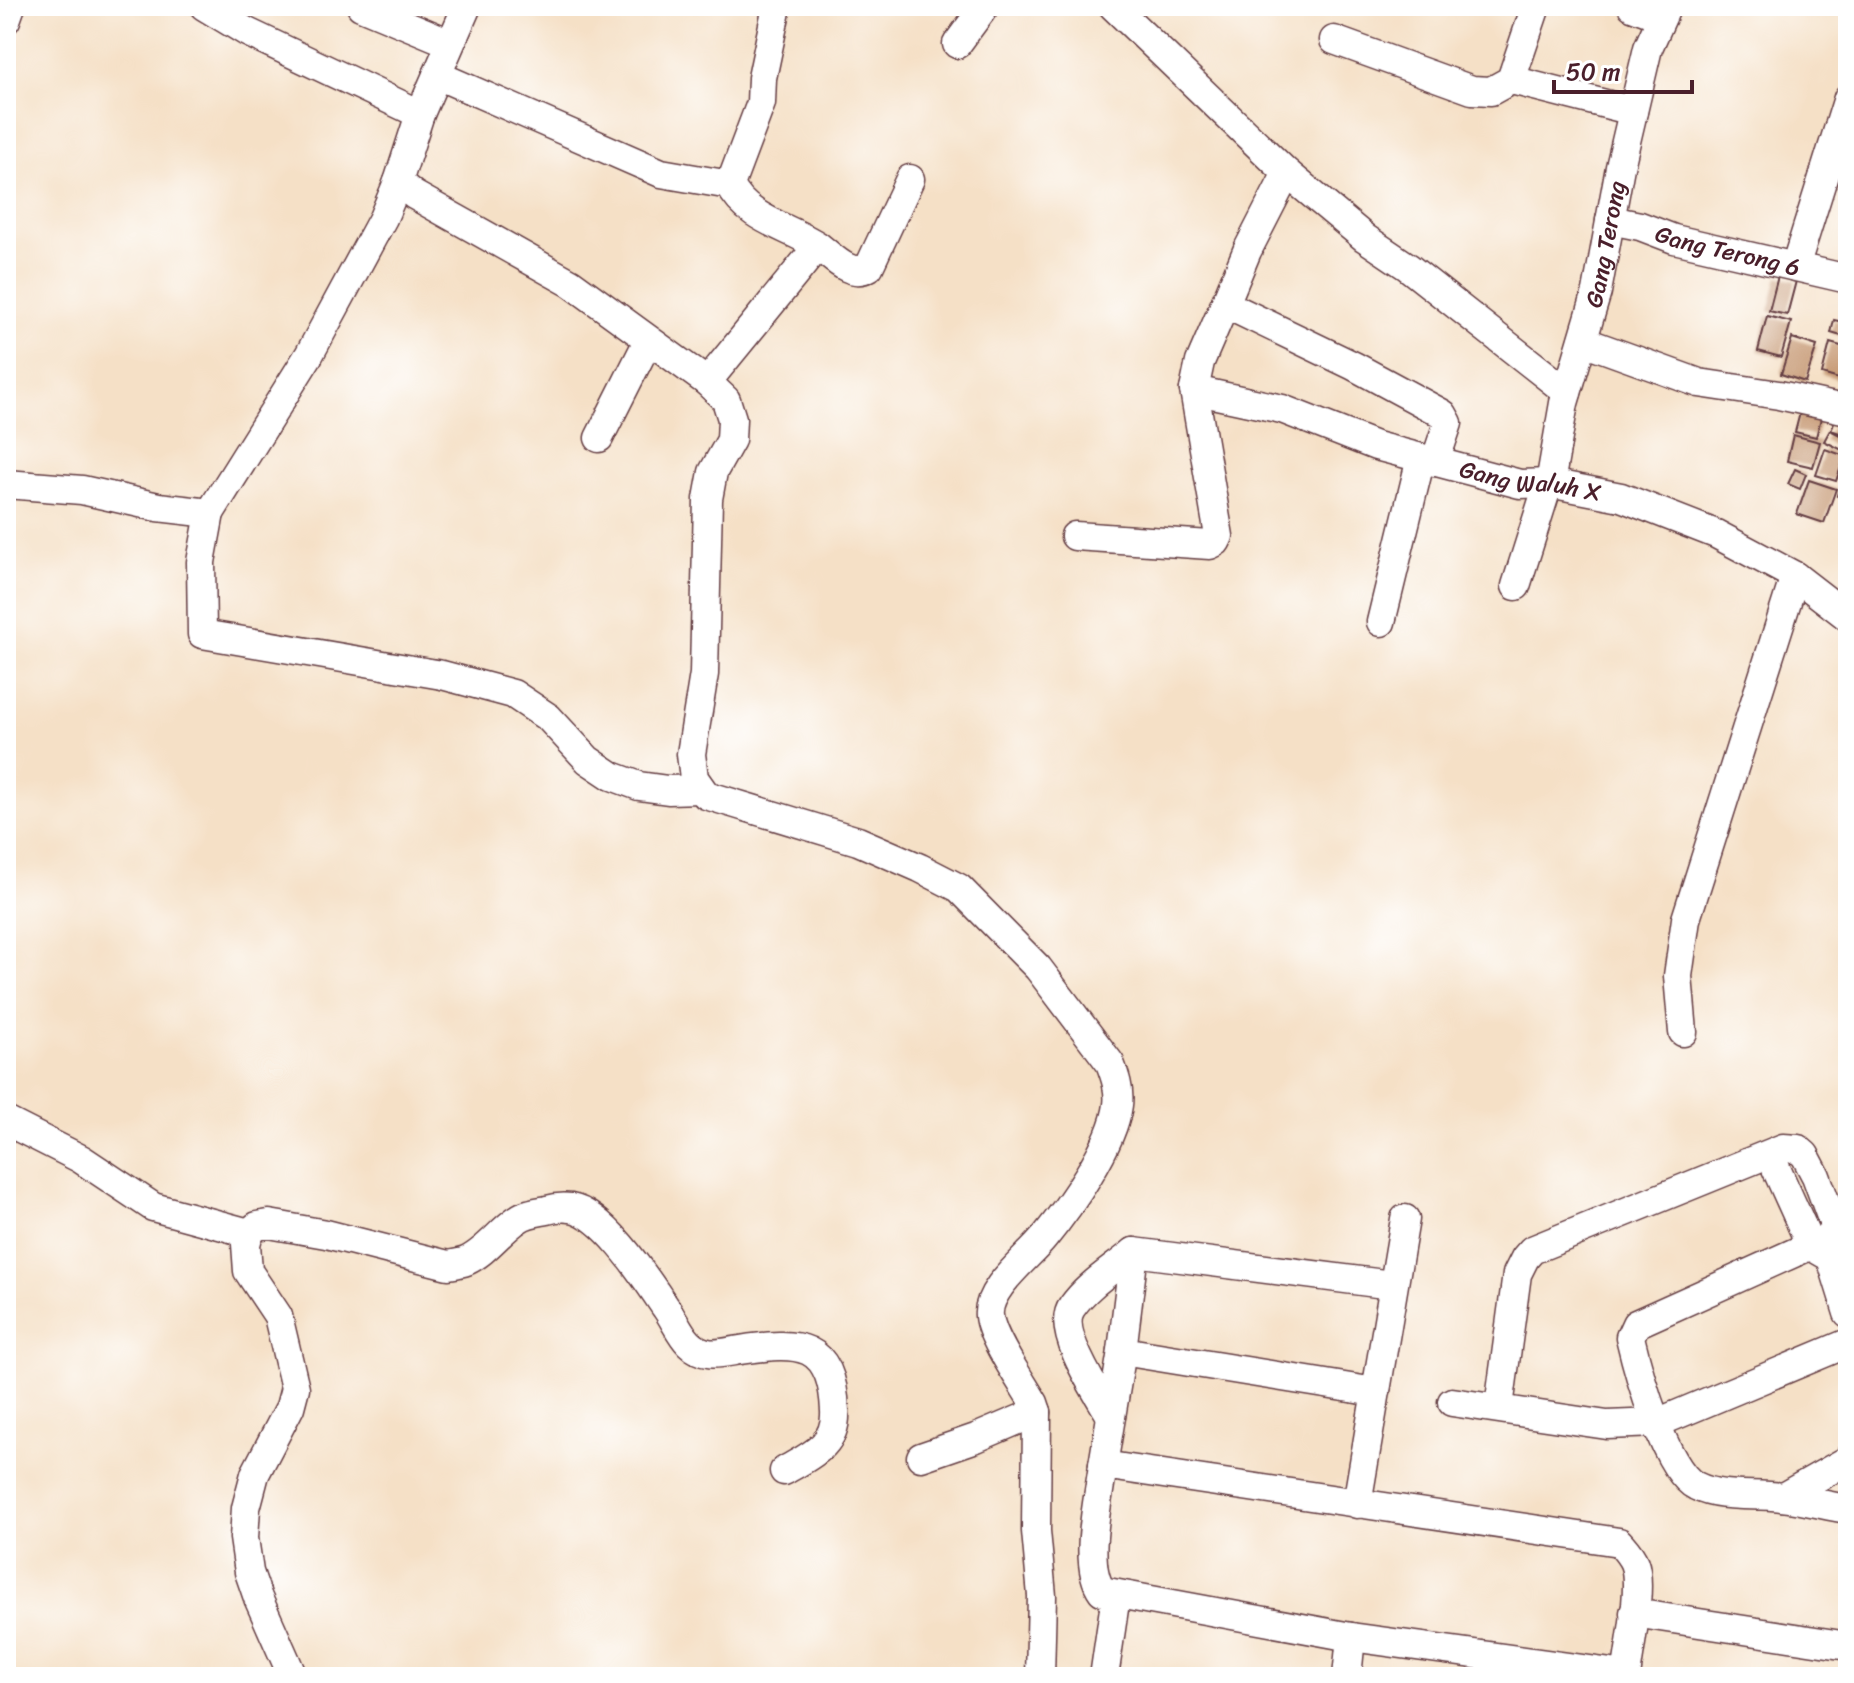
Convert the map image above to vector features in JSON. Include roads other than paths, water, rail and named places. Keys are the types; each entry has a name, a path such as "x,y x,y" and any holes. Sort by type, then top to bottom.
{"street":[{"path":"6,20 11,6"},
{"path":"204,6 247,32 420,114"},
{"path":"361,6 450,43"},
{"path":"467,6 420,114 383,218 309,355 210,513 201,562 202,634 442,675 513,694 549,718 588,760 612,776 639,786 668,790 700,789"},
{"path":"957,44 985,6"},
{"path":"1113,6 1287,173 1365,238 1408,267 1567,392"},
{"path":"1334,40 1472,90 1491,91 1511,80 1536,6"},
{"path":"1632,6 1664,12"},
{"path":"730,185 761,103 766,9"},
{"name":"Gang Terong","path":"1516,586 1549,483 1567,392 1597,292 1648,48 1664,12"},
{"path":"437,75 661,173 730,185 739,200 754,213 818,246 852,271 860,272 869,267 910,179"},
{"path":"1511,80 1633,111"},
{"path":"1795,267 1848,98"},
{"path":"1075,536 1210,545 1216,542 1219,536 1194,390 1200,362 1247,251 1287,173"},
{"path":"398,182 414,195 571,283 707,382 726,400 731,440 713,472 708,499 704,674 691,754 692,770 700,789 706,795 858,841 959,888 1038,968 1110,1063 1116,1078 1119,1102 1113,1129 1094,1166 1045,1237 998,1288 990,1302 988,1315 992,1331 1037,1412 1036,1531 1043,1607 1040,1677"},
{"name":"Gang Terong 6","path":"1610,220 1640,226 1674,239 1848,279"},
{"path":"707,382 818,246"},
{"path":"1225,304 1354,366 1443,414 1448,423 1428,460 1381,622"},
{"path":"599,438 648,341"},
{"path":"1583,341 1699,383 1779,395 1848,410"},
{"name":"Gang Waluh X","path":"1194,390 1282,409 1376,446 1520,484 1549,483 1621,497 1716,534 1795,576 1848,617"},
{"path":"6,484 82,490 158,507 210,513"},
{"path":"1683,1032 1678,976 1686,919 1795,576"},
{"path":"6,1121 81,1159 153,1207 249,1233"},
{"path":"1499,1407 1517,1274 1532,1250 1770,1155 1832,1242 1848,1313"},
{"path":"293,1677 258,1598 249,1572 244,1538 246,1508 255,1474 290,1407 295,1388 278,1316 248,1271 246,1244 249,1233 257,1226 269,1224 326,1234 448,1265 467,1261 520,1218 555,1208 572,1208 593,1219 610,1234 650,1285 689,1343 703,1353 723,1354 798,1345 815,1353 825,1366 835,1393 836,1418 827,1445 784,1471"},
{"path":"1357,1504 1405,1219"},
{"path":"1832,1242 1636,1324 1631,1330 1631,1341 1657,1423 1680,1473 1697,1487 1715,1492 1783,1497 1848,1509"},
{"path":"1111,1416 1068,1333 1068,1317 1070,1309 1087,1291 1134,1252 1392,1285"},
{"path":"1103,1465 1619,1542 1633,1559 1637,1572 1626,1676 1351,1637 1102,1591 1093,1575 1094,1531 1103,1465 1122,1351 1134,1252"},
{"path":"1452,1402 1607,1425 1657,1423 1848,1343"},
{"path":"1122,1351 1375,1392"},
{"path":"921,1457 1037,1412"},
{"path":"1783,1497 1848,1460"},
{"path":"1104,1677 1116,1595"},
{"path":"1634,1613 1848,1646"},
{"path":"1347,1677 1351,1637"}]}
